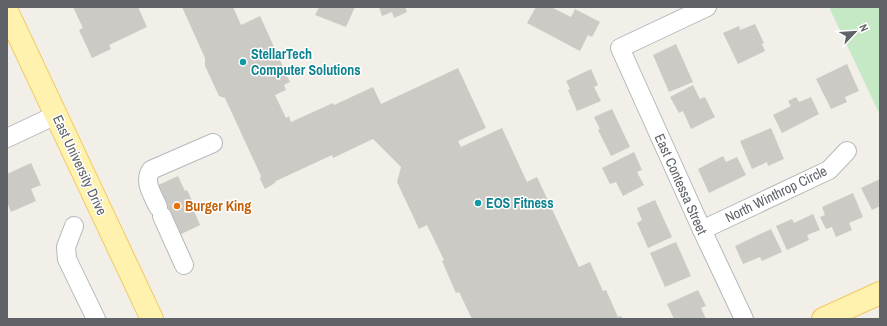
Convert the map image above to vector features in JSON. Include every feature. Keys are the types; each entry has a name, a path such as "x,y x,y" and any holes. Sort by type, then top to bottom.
{"main road":[{"name":"East University Drive","path":"7,11 152,319"},
{"path":"823,319 880,293"}],"street":[{"name":"East Contessa Street","path":"707,7 620,48 744,319"},
{"path":"7,138 56,115"},
{"path":"184,265 148,182 148,175 151,170 213,143"},
{"name":"North Winthrop Circle","path":"702,230 828,170 847,151"},
{"path":"74,226 66,247 67,259 96,319"}],"green space":[{"path":"829,7 880,7 880,115"}],"building":[{"path":"73,7 138,7 147,27 109,45 111,49 92,58 79,30 83,28"},
{"path":"182,7 233,7 241,25 260,16 290,82 284,85 286,90 275,95 286,118 289,116 291,122 333,103 334,105 373,87 381,104 458,68 486,128 458,141 461,147 502,128 527,182 537,177 579,267 590,262 603,291 606,290 618,317 621,316 623,319 472,319 459,292 456,293 442,261 444,260 427,225 419,229 397,182 401,167 373,139 333,158 332,155 276,181 265,189 260,179 261,176 225,98 219,96 205,66 205,58"},
{"path":"319,7 355,7 346,27 315,15"},
{"path":"379,7 405,7 407,12 394,18 392,12 382,16"},
{"path":"536,7 551,7 571,17 575,9 600,22 592,37 588,35 580,51 527,23"},
{"path":"755,24 764,43 762,44 765,51 738,64 723,33 739,26 740,30"},
{"path":"676,44 693,82 669,92 653,55"},
{"path":"847,64 859,91 845,97 847,102 831,109 816,79"},
{"path":"591,69 598,85 594,87 601,101 577,111 568,90 570,89 566,81"},
{"path":"693,85 700,99 705,97 715,117 691,129 683,111 679,113 670,97"},
{"path":"796,97 799,102 811,97 819,114 782,133 773,115 791,106 788,101"},
{"path":"612,109 630,147 611,156 598,130 600,129 594,117"},
{"path":"771,128 784,159 768,166 767,162 752,169 740,141"},
{"path":"634,152 642,170 637,172 644,185 623,196 616,182 610,184 602,168"},
{"path":"723,156 726,162 737,157 746,175 709,193 698,169"},
{"path":"31,163 41,185 31,189 36,201 11,212 7,202 7,174"},
{"name":"Burger King","path":"178,176 195,207 193,208 200,225 173,238 154,187"},
{"path":"880,179 880,206 872,210 861,188"},
{"path":"853,193 863,217 849,223 852,230 836,237 832,227 826,229 820,217 825,215 822,207"},
{"path":"655,200 672,237 648,248 637,223 642,220 637,208"},
{"path":"813,214 820,230 807,235 809,240 787,250 776,226 792,219 794,223"},
{"path":"771,229 782,252 762,261 760,257 743,264 735,246"},
{"path":"676,242 691,276 665,287 650,253"},
{"path":"698,290 706,306 701,308 706,319 674,319 667,304"}],"place":[{"name":"StellarTech Computer Solutions","path":"243,62"},
{"name":"EOS Fitness","path":"478,203"},
{"name":"Burger King","path":"177,206"}]}
